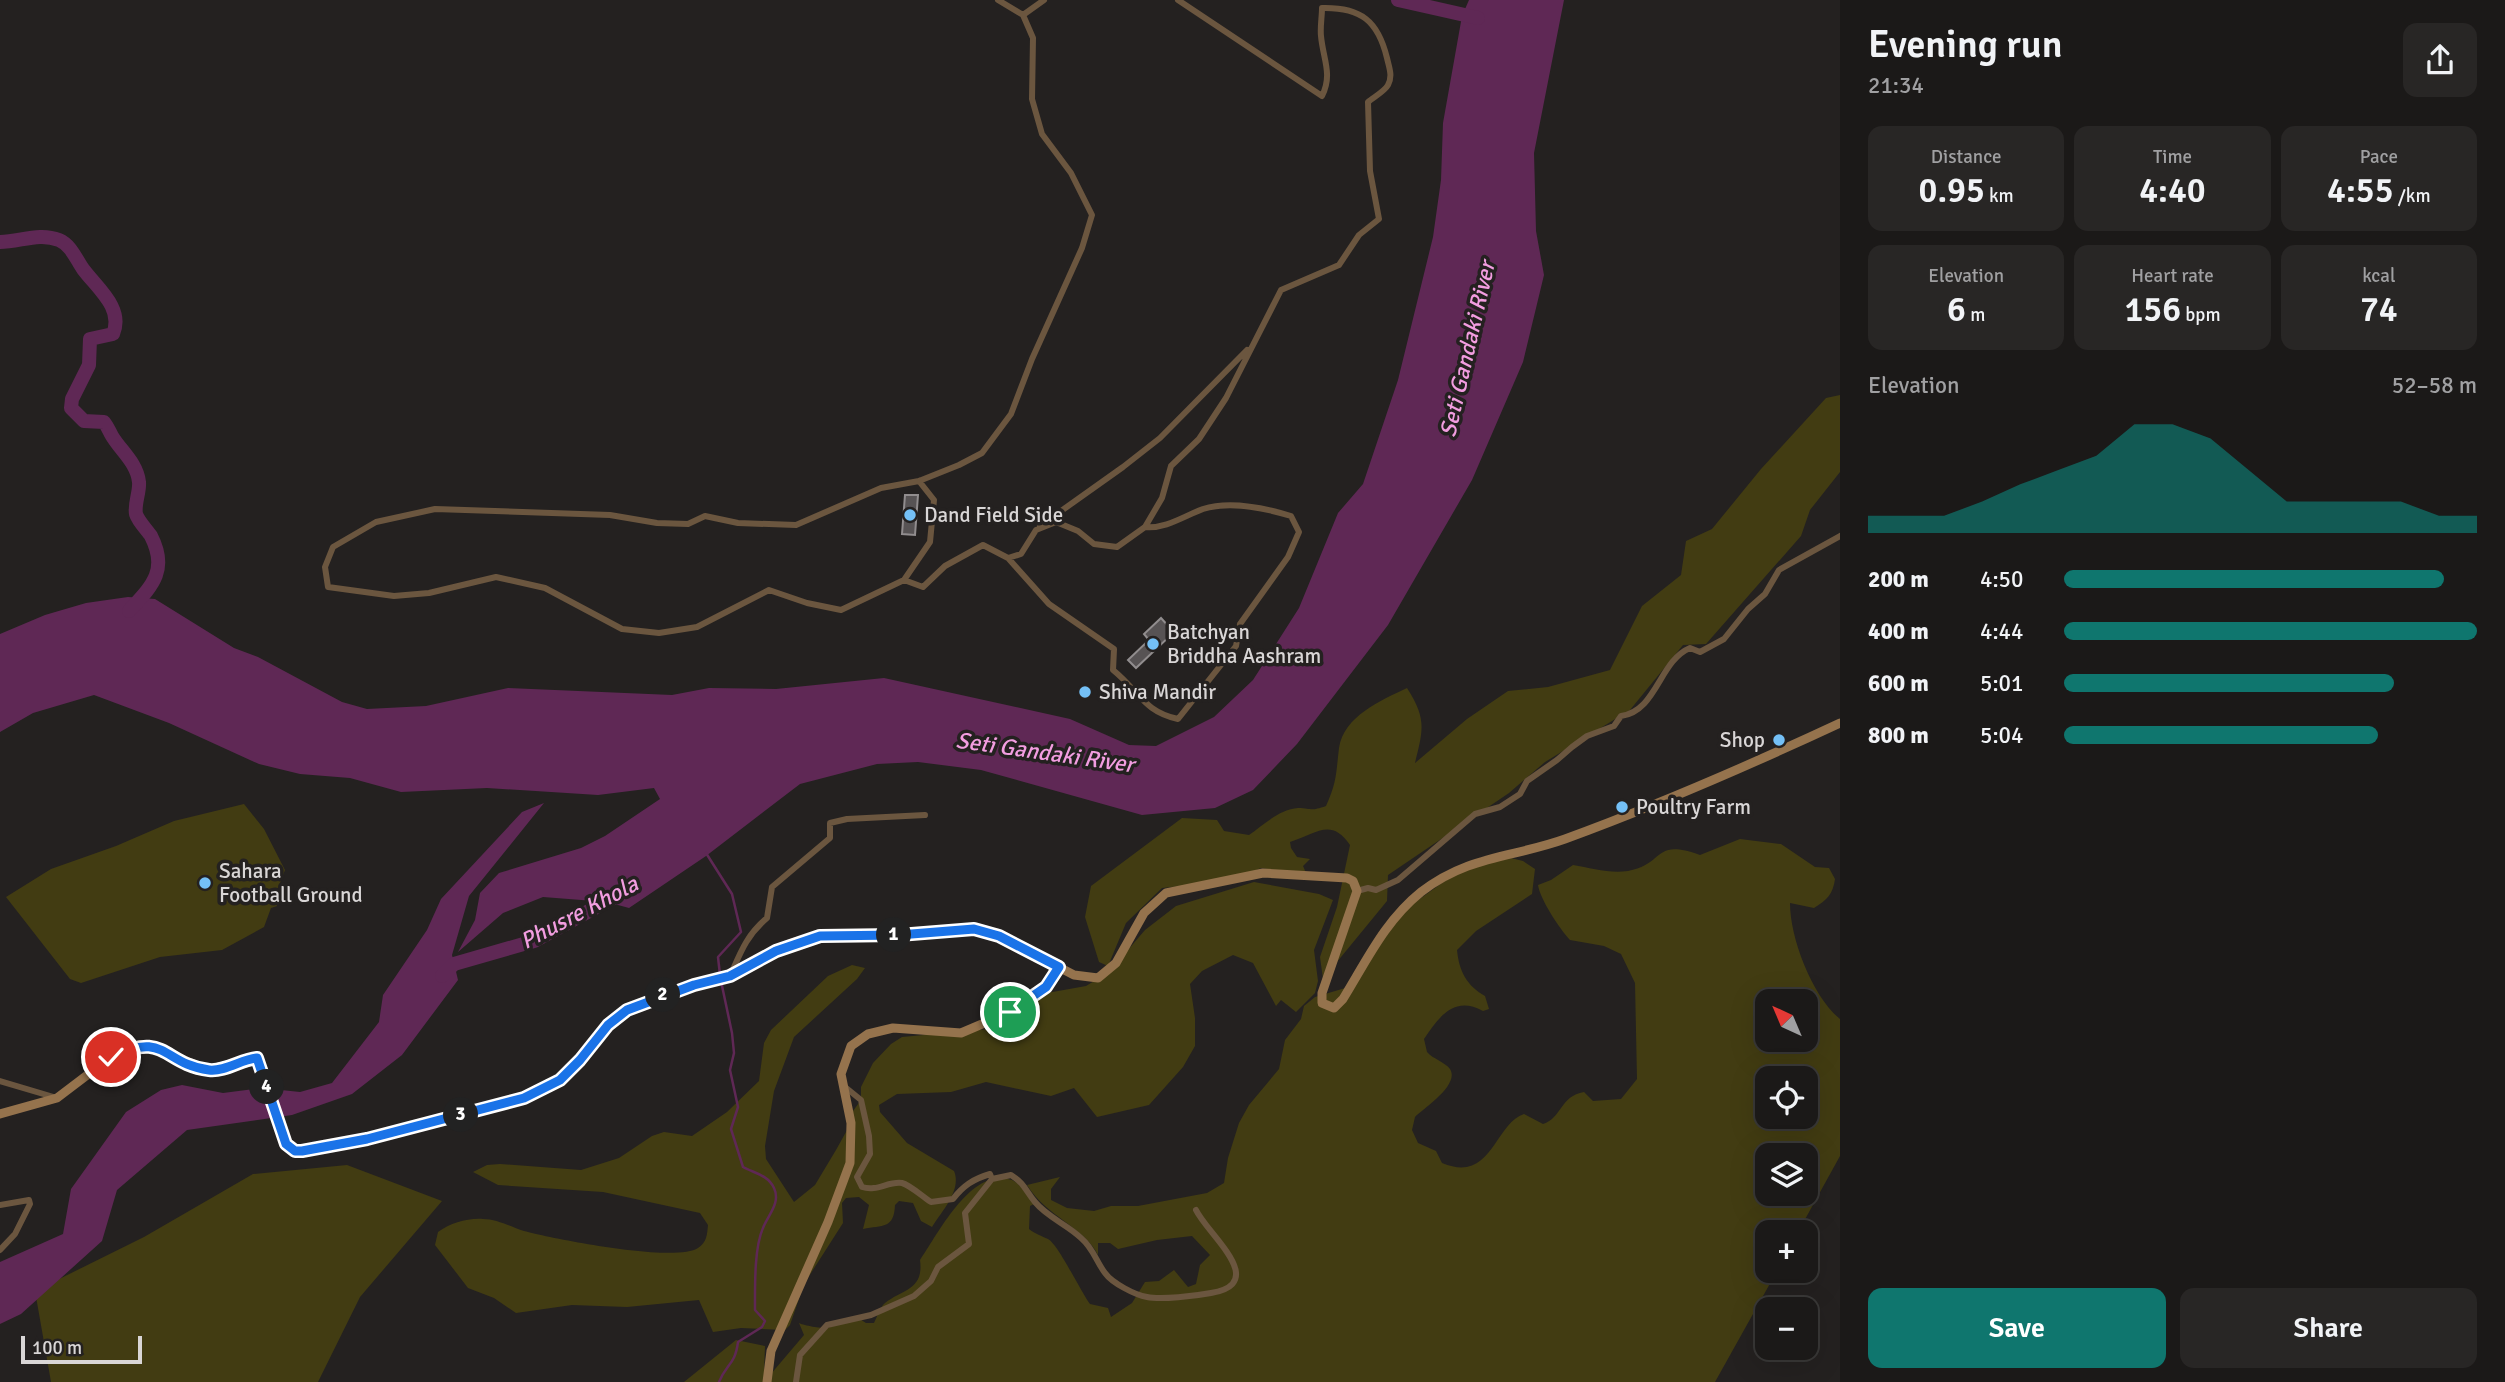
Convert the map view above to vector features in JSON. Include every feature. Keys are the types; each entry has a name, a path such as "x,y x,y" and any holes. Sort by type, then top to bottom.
{"main road":[{"path":"0,1114 57,1098 111,1057 140,1045 157,1048 190,1065 207,1070 257,1058 290,1149 302,1151 367,1139 524,1098 560,1080 608,1025 627,1010 694,985 730,976 776,951 820,936 899,935 974,929 999,936 1074,975 1090,979 1104,975 1116,963 1150,905 1166,893 1224,883 1251,874 1278,872 1321,878 1348,878 1353,881 1357,891 1322,993 1322,1003 1330,1008 1343,999 1369,952 1402,909 1421,892 1455,870 1476,861 1564,839 1748,765 1840,723"},
{"path":"767,1382 771,1351 833,1211 850,1163 851,1123 841,1074 851,1046 868,1034 893,1028 961,1033 1010,1012 1028,1000 1046,987 1059,967"}],"street":[{"path":"919,481 934,500 930,542 904,580 841,610 807,603 769,590 697,627 659,633 622,629 545,588 496,578 429,593 394,596 328,587 325,567 333,547 376,522 435,509 610,515 657,523 688,524 705,516 738,523 796,524 881,488 919,481 982,453 1011,414 1032,359 1082,248 1092,215 1071,173 1042,134 1032,99 1033,38 1023,15 998,0"},
{"path":"1023,15 1044,0"},
{"path":"1036,530 1056,522 1078,531 1094,544 1117,547 1145,527 1162,498 1171,467 1199,439 1226,398 1282,290 1339,265 1359,235 1379,219 1370,171 1368,102 1388,86 1391,75 1382,35 1370,19 1339,8 1322,8 1321,37 1327,59 1329,83 1322,96 1178,0"},
{"path":"1008,558 1021,554 1036,530 1160,438 1252,344"},
{"path":"904,580 923,587 944,566 983,545 1008,558 1049,604 1114,649 1113,670 1133,685 1150,708 1158,715 1178,719 1236,646 1240,624 1288,557 1299,532 1291,516 1268,509 1223,505 1156,528 1145,527"},
{"path":"1357,891 1388,887 1475,814 1500,807 1520,794 1527,781 1587,736 1614,726 1621,716 1630,715 1658,689 1674,661 1685,651 1690,648 1700,652 1719,643 1748,609 1765,594 1779,570 1840,536"},
{"path":"730,976 739,951 751,932 767,918 772,887 830,838 831,823 847,819 925,815"},
{"path":"0,1081 57,1098"},
{"path":"845,1087 861,1100 869,1136 870,1154 857,1177 862,1187 870,1190 905,1184 931,1202 953,1199 961,1188 976,1178 990,1174 992,1179"},
{"path":"796,1382 800,1355 827,1325 871,1315 914,1296 931,1281 938,1267 969,1244 965,1213 992,1179 1011,1175 1024,1183 1035,1203 1088,1244 1112,1280 1146,1297 1208,1294 1220,1291 1234,1281 1237,1269 1234,1259 1205,1227 1196,1210"},
{"path":"0,1205 29,1200 30,1204 15,1234 0,1251"}],"shaded area":[{"path":"1840,395 1840,472 1810,510 1801,536 1706,644 1683,645 1630,710 1545,762 1509,793 1388,875 1387,901 1323,979 1320,957 1337,907 1350,845 1343,837 1330,830 1315,832 1290,842 1297,857 1310,859 1303,866 1307,875 1261,868 1231,881 1162,888 1126,923 1108,966 1099,962 1085,917 1091,886 1182,818 1217,820 1224,831 1249,835 1285,811 1326,806 1334,784 1342,737 1356,718 1375,704 1407,688 1418,708 1422,725 1415,763 1467,719 1508,691 1548,687 1610,670 1642,606 1681,575 1686,541 1712,529 1761,469 1826,398"},
{"path":"244,804 264,829 285,870 274,899 277,906 271,908 264,927 222,950 160,957 81,983 70,979 6,897 51,869 116,846 174,821"},
{"path":"1740,839 1781,844 1815,867 1829,868 1835,879 1829,896 1814,908 1790,903 1798,949 1816,989 1755,989 1755,1052 1818,1052 1818,992 1840,1019 1840,1156 1818,1196 1818,1143 1755,1143 1755,1206 1812,1206 1805,1220 1755,1220 1755,1283 1770,1283 1762,1297 1755,1297 1755,1310 1715,1382 684,1382 736,1340 765,1346 764,1373 770,1375 804,1335 799,1323 827,1328 855,1316 866,1323 874,1323 885,1303 915,1283 919,1277 920,1260 946,1219 970,1192 997,1178 1012,1180 1024,1191 1034,1204 1030,1206 1029,1229 1052,1243 1090,1304 1108,1308 1111,1317 1132,1303 1145,1282 1159,1281 1174,1270 1188,1287 1196,1284 1200,1265 1210,1255 1192,1236 1157,1240 1118,1249 1110,1243 1098,1243 1098,1255 1084,1237 1044,1205 1027,1185 1060,1177 1051,1189 1051,1200 1067,1208 1094,1211 1111,1206 1138,1206 1207,1193 1224,1183 1228,1158 1239,1123 1249,1105 1279,1069 1285,1040 1301,1019 1304,1006 1315,997 1352,986 1395,923 1414,903 1467,868 1511,858 1523,861 1535,869 1532,894 1476,931 1457,950 1465,977 1473,988 1485,996 1489,1009 1483,1011 1473,1007 1456,1007 1435,1023 1424,1039 1427,1052 1448,1067 1452,1075 1446,1089 1415,1117 1412,1130 1418,1143 1436,1151 1442,1163 1459,1167 1472,1166 1482,1159 1514,1120 1524,1114 1543,1124 1554,1117 1565,1102 1576,1094 1584,1092 1593,1101 1621,1099 1637,1079 1635,983 1621,954 1604,946 1570,940 1542,898 1538,885 1551,880 1573,865 1621,872 1640,868 1666,851 1685,851 1700,855"},
{"path":"1254,882 1319,894 1333,900 1314,950 1318,981 1315,993 1296,1012 1281,1000 1276,1006 1253,963 1233,955 1202,971 1190,984 1195,1018 1195,1046 1183,1067 1149,1105 1097,1117 1074,1088 1051,1096 986,1082 951,1092 897,1094 879,1105 880,1112 907,1143 954,1171 956,1178 953,1193 932,1227 921,1221 913,1203 899,1201 895,1205 890,1222 863,1229 869,1205 859,1197 846,1198 842,1203 843,1223 804,1284 790,1325 785,1330 741,1328 713,1332 699,1300 627,1307 572,1305 516,1313 494,1298 468,1288 435,1245 438,1232 459,1222 477,1219 493,1220 539,1235 614,1248 665,1253 698,1248 705,1241 708,1225 700,1213 603,1192 498,1185 473,1172 487,1165 500,1164 581,1170 619,1158 652,1136 664,1132 692,1136 727,1112 759,1081 764,1043 771,1030 828,976 852,965 865,968 857,979 794,1037 774,1091 765,1146 766,1159 794,1202 815,1185 851,1123 853,1111 861,1100 861,1087 873,1063 891,1044 902,1037 988,1029 1026,1009 1047,993 1086,986 1109,972 1145,930 1176,906"},
{"path":"347,1165 442,1201 360,1297 318,1382 51,1382 35,1291 144,1237 253,1174"}],"water":[{"name":"Seti Gandaki River","path":"1469,0 1564,0 1534,153 1536,231 1544,275 1523,362 1472,480 1388,625 1297,744 1253,790 1215,808 1142,815 981,770 918,762 877,764 800,784 706,856 629,908 607,902 543,897 503,913 458,952 475,920 480,893 499,873 581,848 605,836 660,799 654,788 598,795 487,788 401,792 350,778 300,774 259,764 169,723 94,695 33,713 0,732 0,634 45,615 86,603 128,597 155,599 234,648 258,657 342,702 367,709 426,706 508,688 672,695 709,688 776,689 884,678 1070,719 1129,745 1156,746 1214,717 1253,680 1299,608 1338,513 1363,484 1398,380 1433,237 1441,180 1443,123 1462,16"},
{"path":"544,803 469,896 452,955 458,980 402,1055 352,1094 292,1115 187,1130 117,1190 102,1241 21,1314 0,1324 0,1262 63,1234 71,1189 126,1112 161,1090 182,1085 223,1093 262,1088 300,1092 332,1083 379,1022 383,995 427,930 441,899 522,812"}],"building":[{"name":"Dand Field Side","path":"905,495 918,495 915,535 902,534"},
{"name":"Batchyan Briddha Aashram","path":"1161,618 1170,628 1171,635 1136,668 1128,660 1149,640 1144,634"}],"waterway":[{"path":"1398,0 1478,18"},
{"path":"0,242 37,237 63,242 112,307 115,316 113,334 90,339 89,365 72,399 71,408 84,421 104,422 138,475 136,514 156,548 158,569 150,586 129,611"},
{"path":"706,853 732,894 741,932 718,957 720,975"},
{"name":"Phusre Khola","path":"442,976 454,964 534,941 622,893"},
{"path":"719,1382 733,1360 738,1342 762,1327 765,1321 755,1310 757,1257 760,1236 776,1199 774,1188 768,1180 743,1167 731,1129 738,1107 730,1070 734,1053 732,1033 721,981"}],"place":[{"name":"Dand Field Side","path":"910,515"},
{"name":"Batchyan Briddha Aashram","path":"1153,644"},
{"name":"Shiva Mandir","path":"1085,692"},
{"name":"Shop","path":"1779,740"},
{"name":"Poultry Farm","path":"1622,807"},
{"name":"Sahara Football Ground","path":"205,883"}],"route":[{"path":"111,1057 140,1045 157,1048 190,1065 207,1070 257,1058 264,1071 286,1144 290,1149 302,1151 367,1139 524,1098 560,1080 608,1025 627,1010 660,996 730,976 776,951 820,936 899,935 974,929 988,931 1059,967 1046,987 1010,1012"}]}
